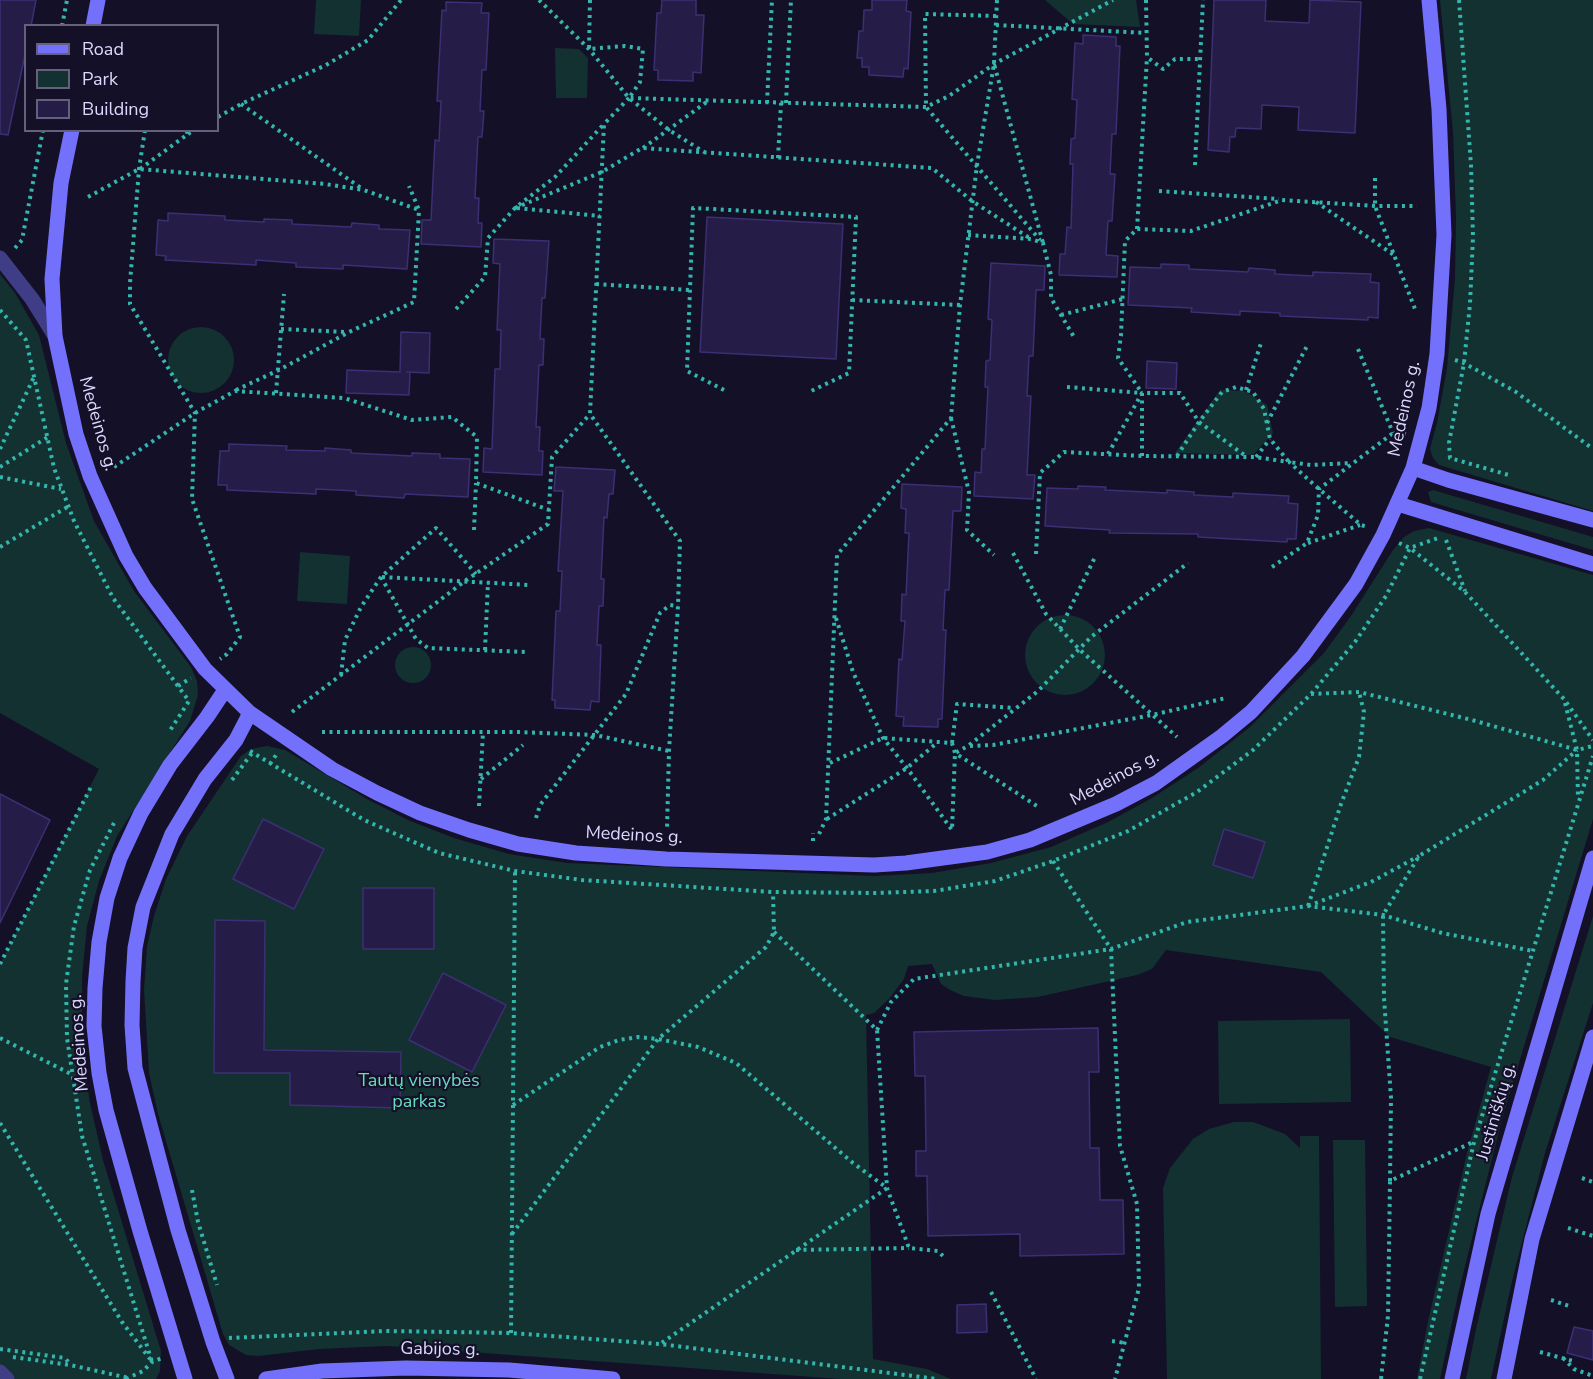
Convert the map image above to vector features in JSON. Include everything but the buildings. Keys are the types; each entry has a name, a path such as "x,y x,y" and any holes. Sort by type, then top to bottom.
{"street":[{"path":"93,24 98,0"},
{"name":"Medeinos g.","path":"72,132 61,183 52,279 55,336 79,444 90,476 126,556 145,588 205,669 250,713 332,769 376,794 469,830 519,844 576,853 666,859 874,865 949,858 987,852 1030,840 1116,804 1156,783 1222,736 1251,712 1330,622 1356,584 1398,504 1413,468 1429,408 1437,354 1443,267 1443,190 1439,109 1429,0"},
{"path":"1,259 32,299 55,336"},
{"path":"1413,468 1448,480 1593,520"},
{"path":"1398,504 1593,564"},
{"name":"Medeinos g.","path":"185,1379 106,1110 96,1049 94,988 107,898 120,858 141,813 170,765 225,690"},
{"path":"227,1379 178,1230 135,1068 132,1025 133,981 137,938 143,908 172,834 206,779 236,740 250,713"},
{"name":"Justiniškių g.","path":"1452,1379 1488,1214 1593,858"},
{"path":"1504,1379 1532,1239 1593,1037"},
{"name":"Gabijos g.","path":"266,1379 322,1371 406,1368 509,1370 613,1379"},
{"path":"0,1372 7,1379"}],"path":[{"path":"63,24 67,0"},
{"path":"219,116 326,65 368,40 401,0"},
{"path":"539,0 588,49 629,98 669,130 705,153"},
{"path":"588,49 590,0"},
{"path":"767,103 772,0"},
{"path":"786,103 791,0"},
{"path":"994,555 967,530 969,492 951,418 960,304 972,201 994,64 997,0"},
{"path":"629,98 926,107 949,96 994,64 1113,0"},
{"path":"1142,456 1142,393 1118,358 1125,241 1137,229 1147,57 1146,0"},
{"path":"1195,165 1203,0"},
{"path":"1450,458 1449,443 1464,363 1473,237 1471,155 1459,0"},
{"path":"996,16 925,14 926,107 1043,243"},
{"path":"996,25 1146,33"},
{"path":"456,309 485,277 488,238 515,208 555,177 629,98 640,82 643,49 625,46 588,49"},
{"path":"1147,57 1163,69 1175,59 1200,59"},
{"path":"994,64 1051,274 1051,298 1074,337"},
{"path":"515,208 602,172 642,148 709,101"},
{"path":"778,158 781,103"},
{"path":"241,104 364,190"},
{"path":"604,124 590,414 680,541 667,829"},
{"path":"1,259 22,240 43,132"},
{"path":"145,132 139,169 130,304 195,413 192,499 240,637 227,654"},
{"path":"88,197 139,169 188,132"},
{"path":"642,148 932,168 972,201 1031,239 1043,243"},
{"path":"139,169 325,184 364,190 419,210"},
{"path":"1375,178 1374,206 1415,309"},
{"path":"114,467 195,413 235,390 414,302 419,210 409,186"},
{"path":"1159,191 1374,206 1417,206"},
{"path":"1137,229 1191,231 1282,200"},
{"path":"1316,202 1394,255"},
{"path":"515,208 600,216"},
{"path":"724,390 687,371 693,208 856,217 849,374 808,392"},
{"path":"968,235 1031,239"},
{"path":"596,284 690,290"},
{"path":"276,393 284,294"},
{"path":"1061,315 1123,298"},
{"path":"852,300 960,304"},
{"path":"0,310 26,340 54,468 69,506 113,598 189,701 207,717"},
{"path":"281,329 349,332"},
{"path":"1246,390 1261,343"},
{"path":"1267,424 1307,346"},
{"path":"1358,349 1394,433"},
{"path":"1437,354 1464,363 1516,392 1593,449"},
{"path":"0,449 34,376"},
{"path":"1066,387 1142,393 1180,393 1199,422 1248,457"},
{"path":"1176,456 1222,392 1236,387 1253,392 1264,409 1270,438 1289,462 1361,525 1371,529"},
{"path":"235,390 344,398 412,420 452,417 477,437 474,530"},
{"path":"1108,454 1142,393"},
{"path":"292,712 465,581 548,524 552,457 590,414"},
{"path":"819,834 826,819 830,763 837,555 951,418"},
{"path":"1307,543 1318,515 1319,489 1394,433 1406,435"},
{"path":"0,467 48,438"},
{"path":"1255,457 1270,438"},
{"path":"1036,554 1040,473 1064,452 1142,456 1255,457 1311,465 1351,463"},
{"path":"0,477 62,489"},
{"path":"476,483 549,510"},
{"path":"0,547 69,506"},
{"path":"1272,567 1307,543 1361,525"},
{"path":"341,676 345,640 361,607 381,577 436,528 477,574"},
{"path":"236,740 252,753 364,820 439,853 514,871 582,880 773,892 934,891 996,881 1128,831 1197,792 1253,750 1311,694 1356,642 1386,596 1410,548 1440,537"},
{"path":"1446,540 1465,592"},
{"path":"1397,543 1410,548 1465,592 1564,699 1593,740"},
{"path":"1012,553 1046,614 1079,649 1177,737"},
{"path":"1060,628 1095,557"},
{"path":"955,753 968,746 1038,691 1091,637 1188,563"},
{"path":"381,577 529,585"},
{"path":"381,577 416,639 428,648 526,652"},
{"path":"485,650 488,582"},
{"path":"536,818 540,805 626,694 660,613 670,605 678,606"},
{"path":"835,612 853,672 883,738 952,830 955,753 952,743 957,704 1016,708"},
{"path":"1311,694 1359,692 1472,720 1577,750"},
{"path":"1308,906 1341,804 1359,757 1364,712 1359,692"},
{"path":"968,746 993,745 1152,715 1226,698"},
{"path":"1564,699 1577,750 1578,804"},
{"path":"165,738 189,701"},
{"path":"322,732 595,735 669,751"},
{"path":"480,806 483,732"},
{"path":"830,763 883,738 952,743"},
{"path":"826,819 907,768 938,742"},
{"path":"481,780 523,745"},
{"path":"909,1248 887,1188 877,1030 891,1002 914,979 1111,949 1187,922 1308,906 1371,882 1419,856 1543,780 1577,750 1593,746"},
{"path":"232,780 252,753"},
{"path":"955,753 1040,808"},
{"path":"1420,1379 1474,1142 1593,756"},
{"path":"0,964 91,787"},
{"path":"119,813 90,870 74,926 66,984 67,1038 82,1136 152,1362"},
{"path":"813,833 813,841"},
{"path":"1381,1379 1388,1316 1391,1098 1384,998 1383,915 1419,856"},
{"path":"1053,861 1111,949 1120,1146 1137,1204 1139,1288 1115,1379"},
{"path":"511,1333 514,871"},
{"path":"512,1234 658,1039 766,947 774,933 773,892"},
{"path":"1308,906 1383,915 1442,933 1533,951"},
{"path":"774,933 877,1030"},
{"path":"513,1105 600,1047 619,1040 638,1037 698,1047 736,1063 853,1163 887,1188"},
{"path":"0,1038 71,1074"},
{"path":"0,1123 122,1322 152,1362"},
{"path":"1390,1181 1474,1142"},
{"path":"1582,1178 1593,1182"},
{"path":"660,1344 887,1188"},
{"path":"192,1190 198,1222 219,1294"},
{"path":"1568,1228 1593,1236"},
{"path":"796,1250 909,1248 938,1251 946,1259"},
{"path":"991,1292 1036,1379"},
{"path":"1551,1300 1572,1307"},
{"path":"213,1342 233,1337 386,1331 511,1333 660,1344 937,1379"},
{"path":"1112,1341 1125,1343"},
{"path":"0,1349 65,1358 70,1365"},
{"path":"12,1357 70,1365 128,1378 143,1371 152,1362 176,1352"},
{"path":"1540,1352 1574,1361"},
{"path":"1563,1358 1574,1369 1593,1376"}],"green space":[{"path":"316,0 361,0 359,36 314,34"},
{"path":"1045,0 1136,0 1140,27 1073,24"},
{"path":"1440,0 1593,0 1593,511 1439,465 1430,449 1447,368 1455,278 1456,217 1453,132"},
{"path":"555,48 579,49 588,58 587,98 556,98"},
{"path":"0,274 15,293 39,335 66,443 94,521 134,591 191,667 197,681 198,695 190,721 117,836 99,881 87,926 82,978 82,1048 90,1103 103,1160 161,1351 160,1371 156,1379 0,1379 0,964 99,769 0,713"},
{"path":"195,327 207,327 219,332 229,342 234,360 232,373 219,388 207,393 195,393 183,388 173,378 168,366 168,354 173,342 183,332"},
{"path":"1220,390 1244,391 1267,405 1273,433 1253,455 1175,453"},
{"path":"1433,490 1593,537 1593,550 1431,502 1428,492"},
{"name":"Tautų vienybės parkas","path":"1429,528 1593,575 1593,819 1502,1119 1459,1290 1440,1379 1417,1379 1467,1153 1491,1067 1390,1037 1321,972 1166,950 1152,969 1137,975 1038,997 995,1000 964,996 950,990 941,984 932,964 908,966 904,979 889,999 874,1013 866,1015 873,1359 927,1369 951,1379 841,1379 387,1346 319,1349 258,1356 246,1355 229,1345 223,1334 158,1114 149,1073 144,990 147,946 166,879 187,836 241,756 251,749 267,746 285,750 367,799 408,820 454,838 509,854 567,863 874,876 932,873 991,863 1051,847 1108,822 1152,798 1198,768 1250,727 1324,653 1404,537 1414,531"},
{"path":"300,552 350,556 347,604 297,601"},
{"path":"1065,615 1080,618 1093,627 1102,640 1105,655 1102,670 1093,683 1080,692 1065,695 1050,692 1037,683 1028,670 1025,655 1028,640 1037,627 1050,618"},
{"path":"413,647 426,652 431,665 426,678 413,683 400,678 395,665 400,652"},
{"path":"1593,916 1593,1003 1545,1153 1512,1281 1491,1379 1466,1379 1512,1177"},
{"path":"1350,1019 1351,1102 1219,1104 1218,1021"},
{"path":"1234,1122 1253,1122 1285,1134 1300,1148 1300,1136 1319,1136 1321,1379 1167,1379 1163,1188 1170,1168 1193,1139 1209,1129"},
{"path":"1333,1140 1365,1140 1367,1306 1335,1307"}]}
